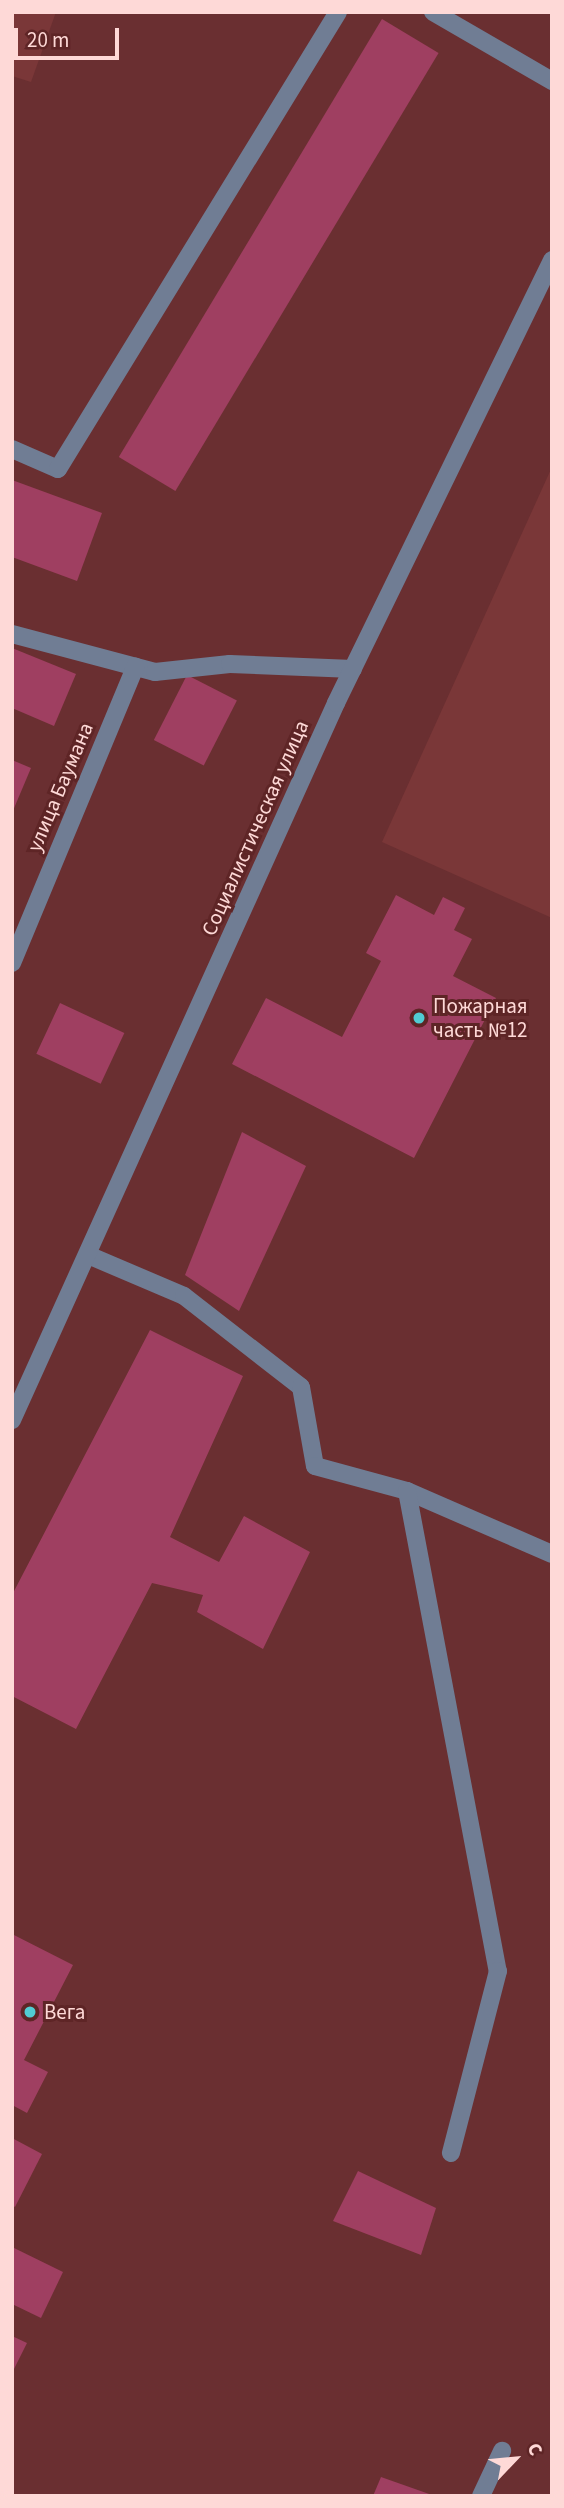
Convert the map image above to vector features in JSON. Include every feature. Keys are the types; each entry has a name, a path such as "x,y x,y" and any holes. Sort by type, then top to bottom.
{"street":[{"path":"12,449 58,469 338,12"},
{"path":"433,12 552,81"},
{"name":"Социалистическая улица","path":"12,1420 353,669 552,260"},
{"path":"12,634 32,642 155,672 230,664 353,669"},
{"name":"улица Баумана","path":"12,963 135,667"},
{"path":"88,1255 184,1296 301,1387 315,1466 407,1491 552,1554"},
{"path":"407,1491 498,1971 451,2153"},
{"path":"481,2496 502,2451"}],"shaded area":[{"path":"12,12 56,12 31,82 12,76"},
{"path":"552,467 552,918 382,842"}],"building":[{"path":"382,19 439,53 175,491 119,457"},
{"path":"12,480 102,513 77,581 12,557"},
{"path":"12,648 76,674 54,726 12,708"},
{"path":"187,675 237,700 204,765 154,740"},
{"path":"12,760 31,768 12,813"},
{"name":"Пожарная часть №12","path":"396,895 434,915 443,897 465,908 454,930 472,939 453,976 496,998 414,1158 232,1064 266,998 342,1037 381,961 366,953"},
{"path":"60,1003 124,1033 101,1084 36,1054"},
{"path":"242,1132 306,1166 239,1311 185,1275"},
{"path":"150,1330 243,1376 170,1537 219,1562 244,1516 310,1552 263,1649 197,1612 203,1595 152,1583 76,1729 12,1696 12,1595"},
{"name":"Вега","path":"12,1934 73,1965 24,2060 48,2072 27,2113 12,2105"},
{"path":"12,2138 42,2154 15,2207 12,2205"},
{"path":"358,2171 436,2208 421,2255 333,2221"},
{"path":"12,2247 63,2272 41,2318 12,2304"},
{"path":"12,2336 27,2343 12,2373"},
{"path":"381,2477 432,2495 432,2496 373,2496"}],"place":[{"name":"Пожарная часть №12","path":"419,1018"},
{"name":"Вега","path":"30,2012"}]}
